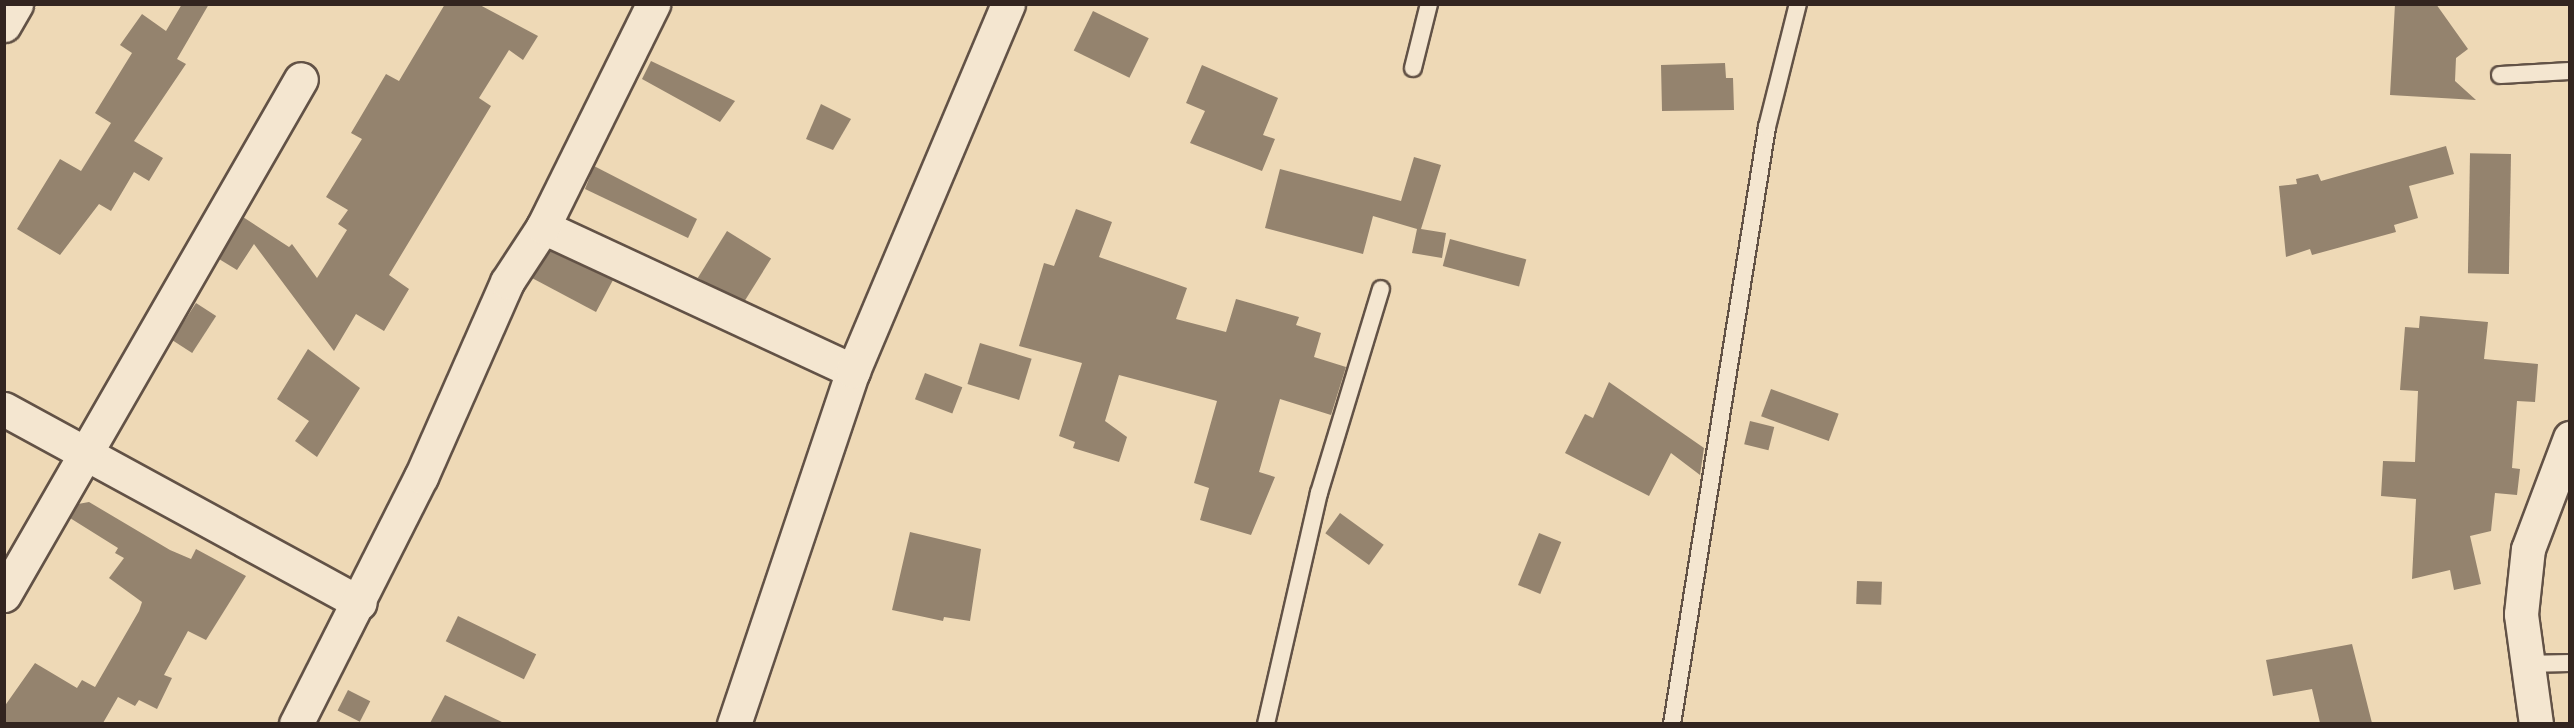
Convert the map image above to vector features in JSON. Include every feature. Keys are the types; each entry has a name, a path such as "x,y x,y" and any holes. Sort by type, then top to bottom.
{"street":[{"path":"4,25 16,4"},
{"path":"734,723 853,371 1008,4"},
{"path":"296,723 360,603 507,282 543,227 645,7"},
{"path":"4,595 301,79"},
{"path":"543,227 853,371"},
{"path":"4,409 360,603"},
{"path":"2536,723 2524,664 2520,614 2528,549 2570,438"}],"lane":[{"path":"1413,68 1429,4"},
{"path":"1672,723 1767,127 1798,4"},
{"path":"2500,75 2570,71"},
{"path":"1266,723 1319,493 1381,289"},
{"path":"2524,664 2570,663"}],"building":[{"path":"182,4 209,4 177,59 186,64 134,141 163,158 149,181 134,172 111,211 99,204 60,255 17,229 60,159 81,171 111,123 95,113 132,53 120,45 142,14 166,31"},
{"path":"445,4 478,4 538,36 523,60 509,50 479,98 491,106 389,275 409,289 384,331 356,314 334,351 254,244 237,270 219,259 243,217 289,247 292,244 317,278 347,230 338,224 348,210 326,197 362,139 351,133 386,74 399,81"},
{"path":"2395,4 2436,4 2468,49 2456,58 2455,81 2476,100 2390,95"},
{"path":"1093,11 1149,38 1129,78 1074,51"},
{"path":"651,61 735,101 720,122 642,79"},
{"path":"1725,63 1726,78 1733,78 1734,110 1662,111 1661,65"},
{"path":"1202,65 1278,98 1263,135 1275,139 1262,171 1190,143 1205,111 1186,103"},
{"path":"821,104 851,119 833,150 806,139"},
{"path":"2446,146 2454,174 2409,186 2418,218 2394,225 2396,232 2312,255 2310,249 2286,257 2279,186 2297,184 2296,179 2318,174 2321,181"},
{"path":"2470,153 2511,154 2509,274 2468,273"},
{"path":"1414,157 1441,165 1421,229 1446,233 1442,258 1412,253 1417,229 1373,216 1363,254 1265,228 1280,169 1401,201"},
{"path":"594,166 697,219 688,238 585,189"},
{"path":"1076,209 1112,222 1099,257 1187,288 1176,319 1226,332 1236,299 1299,317 1296,325 1321,333 1314,357 1346,367 1331,415 1280,399 1259,472 1275,477 1251,535 1200,520 1209,488 1194,483 1217,401 1119,375 1105,421 1127,437 1119,462 1073,448 1075,442 1059,436 1082,363 1019,346 1044,263 1054,266"},
{"path":"727,231 771,259 742,305 698,278"},
{"path":"1450,239 1526,259 1519,286 1443,266"},
{"path":"550,251 613,280 596,312 532,278"},
{"path":"196,303 216,316 192,353 172,340"},
{"path":"2420,316 2488,322 2484,359 2538,364 2535,402 2517,401 2512,468 2520,469 2517,495 2495,493 2491,531 2470,536 2481,584 2454,590 2450,570 2412,579 2416,499 2381,496 2383,461 2415,462 2418,391 2400,390 2405,327 2419,328"},
{"path":"980,343 1032,359 1019,400 967,384"},
{"path":"308,349 360,388 317,457 295,441 309,421 277,399"},
{"path":"925,373 962,387 952,413 915,399"},
{"path":"1609,382 1704,448 1700,475 1671,453 1649,496 1565,453 1585,414 1593,418"},
{"path":"1771,389 1839,414 1829,441 1761,416"},
{"path":"1750,421 1774,427 1768,450 1744,444"},
{"path":"89,502 170,550 191,559 196,549 246,576 206,640 188,631 164,675 172,678 157,709 139,700 135,706 118,697 103,723 4,723 4,707 35,663 77,688 82,680 95,687 139,611 142,602 109,578 124,558 115,553 118,548 70,518 78,504"},
{"path":"1340,513 1384,545 1369,565 1325,533"},
{"path":"910,532 981,549 970,621 944,617 943,621 892,610"},
{"path":"1539,533 1561,542 1540,594 1518,585"},
{"path":"1857,581 1882,582 1881,605 1856,604"},
{"path":"458,616 536,654 524,679 446,641"},
{"path":"2352,644 2372,723 2320,723 2312,689 2273,696 2266,660"},
{"path":"348,690 370,701 360,722 338,710"},
{"path":"445,695 504,723 430,723"}]}
